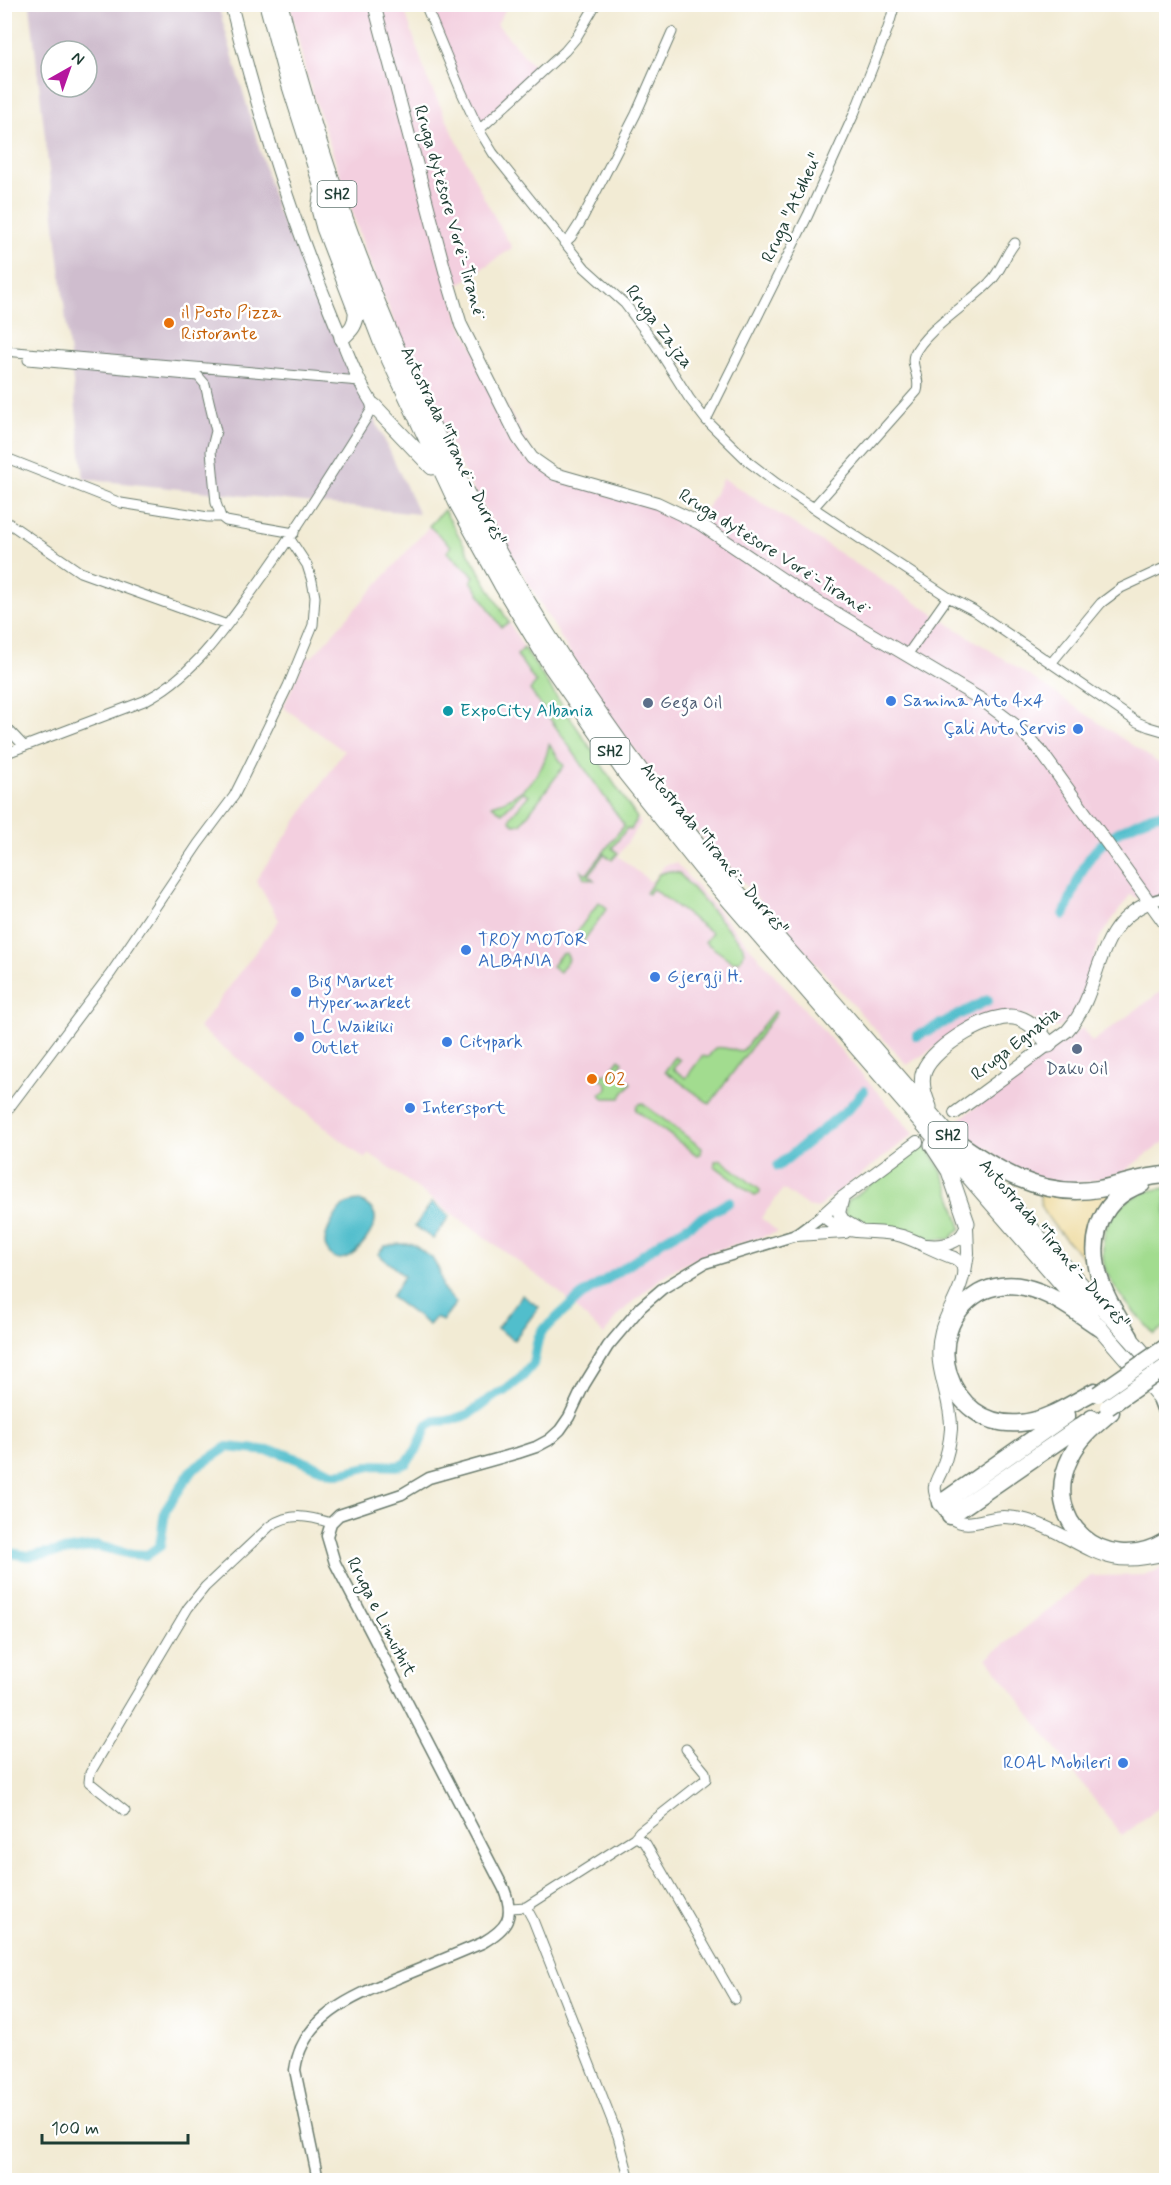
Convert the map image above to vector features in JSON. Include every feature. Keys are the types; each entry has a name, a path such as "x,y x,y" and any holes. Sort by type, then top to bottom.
{"highway":[{"name":"Autostrada \"Tiranë - Durrës\"","path":"267,4 285,71 323,191 381,342 447,484 476,540 552,668 625,773 709,877 1165,1404"},
{"name":"Autostrada \"Tiranë - Durrës\"","path":"280,4 297,69 335,188 378,304 433,426 492,540 577,678 669,808 742,896 948,1136 1130,1337 1163,1363"},
{"path":"323,191 319,209 356,311 357,320 342,338"},
{"path":"374,406 447,484"},
{"path":"936,1120 924,1095 923,1078 924,1070 930,1061 945,1046 991,1020 1007,1016 1028,1022 1049,1045"},
{"path":"887,1081 949,1171 967,1223"},
{"path":"948,1136 1018,1179 1053,1190 1083,1192 1150,1176 1167,1175"},
{"path":"1130,1337 1104,1290 1096,1259 1097,1228 1104,1213 1126,1192 1150,1182 1167,1180"},
{"path":"1100,1328 1040,1292 1021,1286 997,1286 984,1291 961,1306 948,1329 945,1347 946,1366 957,1392 979,1413 993,1420 1019,1423 1033,1421 1103,1401"},
{"path":"1163,1363 1142,1363 1103,1401 1066,1467 1063,1497 1068,1516 1079,1533 1094,1545 1110,1552 1134,1554 1157,1547 1167,1541"},
{"path":"946,1510 1103,1401 1163,1363"}],"main road":[{"path":"231,4 264,127 297,227 360,381 374,406"},
{"name":"Rruga dytësore Vorë -Tiranë","path":"377,6 445,271 461,324 523,448 537,462 555,474 649,500 692,519 796,589 982,700 1018,728 1042,753 1150,902"},
{"path":"1150,902 1167,925"},
{"name":"Rruga Egnatia","path":"955,1113 1067,1031 1079,1016 1111,933 1128,914 1150,902"},
{"path":"851,1232 837,1227 823,1215 843,1197 917,1142"},
{"path":"843,1197 838,1209 843,1220 858,1229 902,1236 961,1262 963,1278"},
{"path":"916,1242 929,1245 954,1242 965,1231 967,1223"},
{"path":"967,1223 968,1252 963,1278 946,1315 938,1344 939,1371 947,1397 951,1426 947,1455 934,1486 935,1494 946,1510 960,1522 968,1523 1004,1517 1032,1522 1113,1559 1136,1561 1167,1554"},
{"path":"796,1235 871,1232"}],"street":[{"name":"Rruga Zajza","path":"425,4 462,93 479,130 493,153 585,268 625,304 706,420 750,463 813,508 1052,662 1137,722 1167,732"},
{"path":"479,130 565,51 576,38 596,4"},
{"name":"Rruga \"Atdheu\"","path":"706,420 808,215 866,85 895,4"},
{"path":"564,243 580,223 636,114 672,32"},
{"path":"813,508 917,391 918,383 913,361 921,345 931,333 995,277 1015,243"},
{"path":"4,351 360,381"},
{"path":"28,360 194,375 202,380 216,431 211,451 216,503 221,517"},
{"path":"4,754 163,692 200,659 292,536 374,406"},
{"path":"4,1115 111,973 234,796 288,686 313,626 315,597 312,581 292,536 221,517 208,518 121,502 9,459"},
{"path":"4,520 80,572 227,625"},
{"path":"1052,662 1101,603 1121,588 1167,567"},
{"path":"907,655 948,597"},
{"path":"4,725 23,745"},
{"path":"1150,902 1167,897"},
{"path":"125,1812 89,1782 90,1773 188,1608 205,1587 270,1526 280,1519 299,1515 331,1523 339,1515 402,1494 429,1478 518,1453 549,1440 569,1417 584,1385 608,1346 641,1307 662,1289 705,1263 796,1235 823,1215"},
{"name":"Rruga e Limuthit","path":"331,1523 327,1536 335,1563 483,1847 511,1908"},
{"path":"318,2181 295,2070 299,2054 309,2036 328,2014 354,1996 482,1943 506,1924 511,1908 526,1906 634,1838 706,1779 705,1772 686,1749"},
{"path":"634,1838 646,1844 735,1999"},
{"path":"526,1906 589,2059 618,2136 630,2181"}],"shaded area":[{"path":"30,5 218,5 277,210 419,514 84,479 41,99 99,99 99,39 39,39 39,84"},
{"path":"290,5 403,5 427,78 483,196 512,248 451,290 461,324 537,462 699,523 723,478 1022,671 1166,768 1166,925 1150,902 1130,895 1100,937 1084,996 1073,1017 1059,1027 1049,1027 1024,1015 950,1038 907,1065 695,829 615,725 570,653 472,488 415,373 365,250 306,73"},
{"path":"425,5 508,5 497,24 540,74 479,130"},
{"name":"Citypark","path":"444,510 524,648 641,823 618,856 651,882 665,865 676,863 914,1134 817,1208 809,1207 783,1189 761,1218 778,1232 714,1251 678,1267 630,1304 615,1319 604,1335 556,1289 370,1154 365,1159 199,1028 279,920 256,880 344,751 283,707 307,655 311,658"},
{"path":"1166,988 1166,1141 1121,1173 1088,1182 1054,1182 1030,1176 1003,1164 989,1148 980,1149 957,1121 1082,1028 1092,1042"},
{"path":"1166,1566 1166,1802 1122,1836 987,1658 1091,1576 1147,1575"}],"green space":[{"path":"444,510 509,623 501,627 471,581 474,576 447,552 451,546 429,526"},
{"path":"524,648 637,818 631,830 627,828 612,848 618,853 612,860 604,854 589,875 594,880 585,878 581,870 587,874 624,825 530,690 536,683 517,655"},
{"path":"549,744 564,766 521,824 514,825 510,820 511,816 529,795 523,792 502,813 492,805 513,796 530,783 542,765"},
{"path":"669,871 679,873 743,946 744,953 740,960 733,962 705,942 712,933 653,889 648,894 646,893 659,874"},
{"path":"599,902 607,908 583,942 576,943 574,936"},
{"path":"566,953 569,959 560,972 552,966 561,954"},
{"path":"774,1011 776,1013 710,1104 665,1071 675,1057 680,1060 673,1069 686,1078 702,1056 708,1057 715,1048 743,1050"},
{"path":"619,1059 623,1062 616,1072 631,1083 620,1098 603,1098 600,1094 606,1090 607,1085 598,1076 608,1074"},
{"path":"642,1103 702,1148 701,1153 697,1155 636,1110 637,1105"},
{"path":"924,1145 943,1173 961,1228 950,1239 925,1240 889,1227 857,1224 846,1216 848,1201"},
{"path":"720,1159 760,1190 759,1194 755,1196 715,1166 715,1161"},
{"path":"1166,1188 1166,1326 1154,1334 1127,1304 1110,1280 1104,1264 1103,1244 1105,1231 1116,1211 1143,1193"}],"sand":[{"path":"1117,1190 1090,1264 1051,1221 1040,1202 1040,1194"}],"water":[{"path":"360,1201 367,1205 374,1214 372,1229 365,1241 351,1255 341,1259 335,1258 326,1248 328,1231 342,1207 348,1203"},
{"path":"432,1202 450,1216 433,1239 415,1226"},
{"path":"412,1244 432,1258 439,1270 443,1289 456,1303 442,1321 436,1317 429,1325 391,1297 404,1276 378,1254 385,1246"},
{"path":"522,1295 539,1307 514,1340 497,1328"}],"waterway":[{"path":"1064,915 1088,860 1106,840 1119,831 1151,816 1166,814"},
{"path":"917,1036 988,1000"},
{"path":"778,1166 848,1109 864,1091"},
{"path":"4,1552 28,1556 98,1546 130,1554 147,1555 160,1546 165,1511 192,1470 227,1447 279,1452 333,1473 375,1465 399,1466 406,1463 417,1449 427,1426 435,1421 452,1420 469,1414 522,1377 533,1364 542,1331 581,1296 662,1241 729,1202"}],"place":[{"name":"il Posto Pizza Ristorante","path":"169,323"},
{"name":"Samina Auto 4x4","path":"891,701"},
{"name":"Gega Oil","path":"648,703"},
{"name":"ExpoCity Albania","path":"448,711"},
{"name":"Çali Auto Servis","path":"1078,729"},
{"name":"TROY MOTOR ALBANIA","path":"466,950"},
{"name":"Gjergji H.","path":"655,977"},
{"name":"Big Market Hypermarket","path":"296,992"},
{"name":"LC Waikiki Outlet","path":"299,1037"},
{"name":"Citypark","path":"447,1042"},
{"name":"Daku Oil","path":"1077,1049"},
{"name":"O2","path":"592,1079"},
{"name":"Intersport","path":"410,1108"},
{"name":"ROAL Mobileri","path":"1123,1763"}]}
